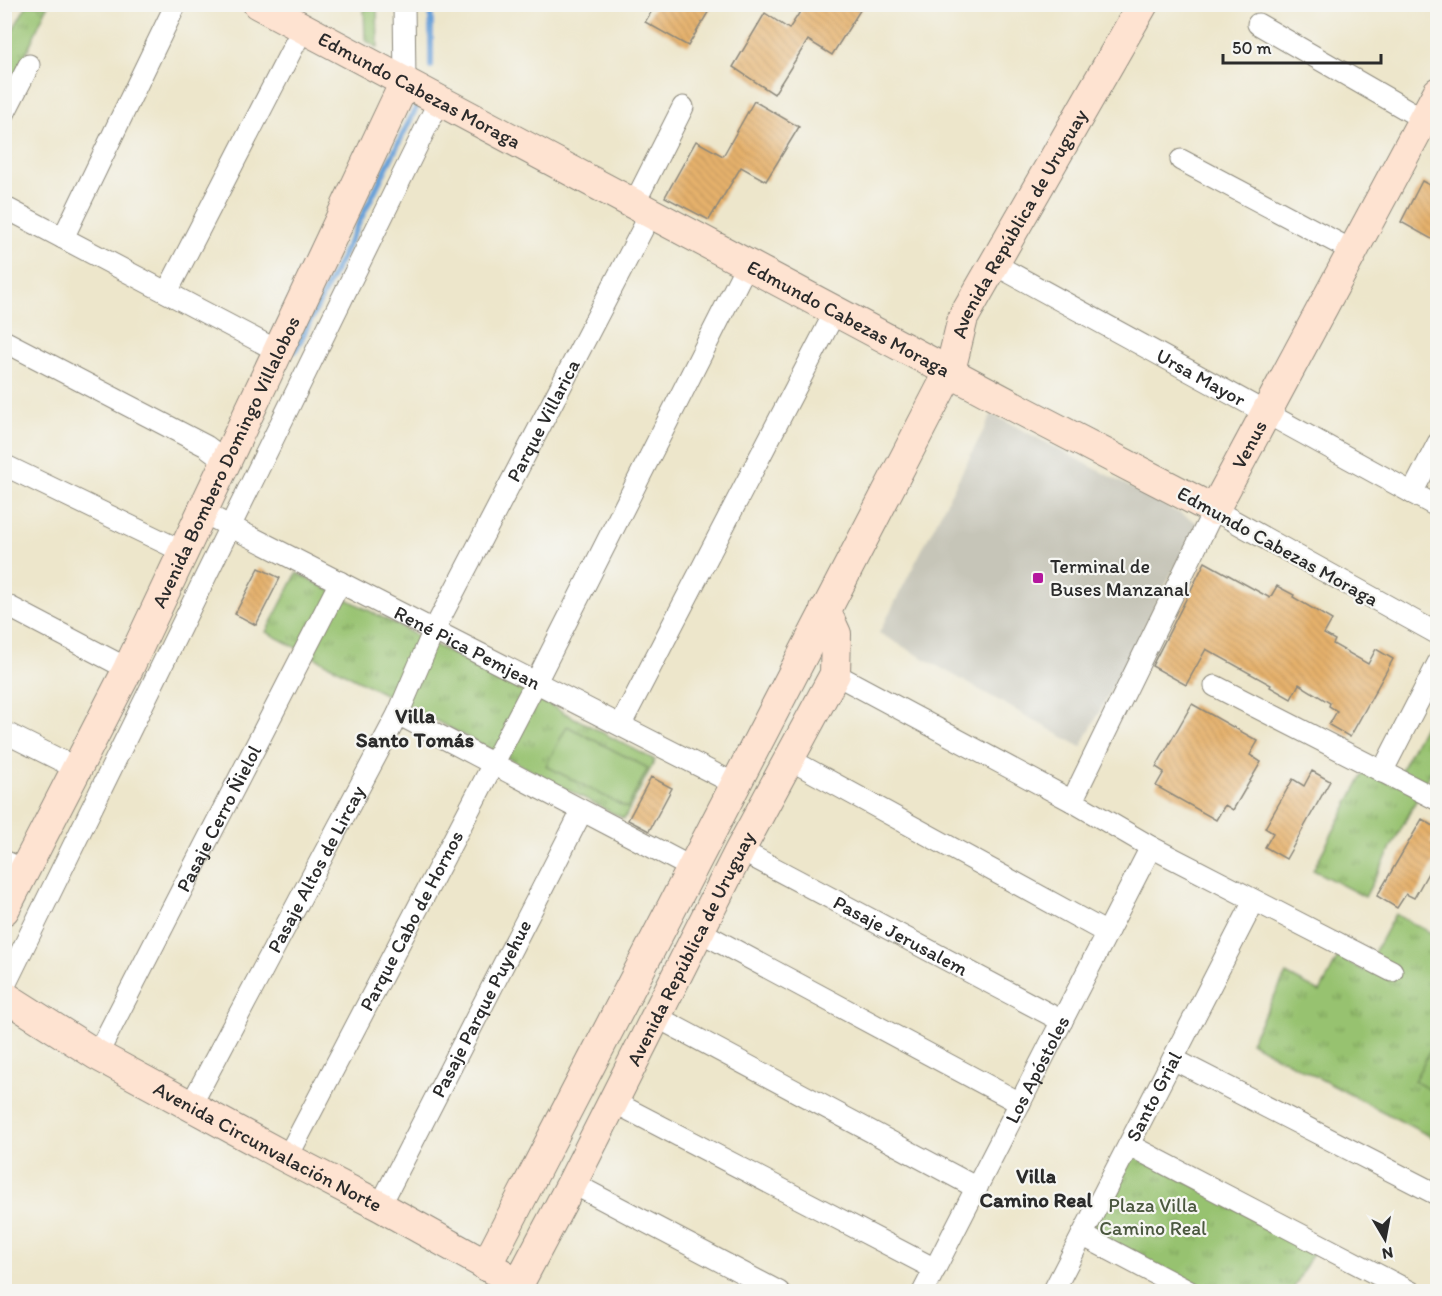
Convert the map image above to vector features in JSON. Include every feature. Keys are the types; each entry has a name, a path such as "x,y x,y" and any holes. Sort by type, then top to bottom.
{"street":[{"path":"63,238 176,4"},
{"name":"Edmundo Cabezas Moraga","path":"258,4 1214,510 1437,634"},
{"name":"Avenida Bombero Domingo Villalobos","path":"4,910 15,866 76,768 128,669 405,82 404,4"},
{"name":"Avenida República de Uruguay","path":"486,1266 950,371 963,318 1143,4"},
{"path":"1258,24 1423,119"},
{"path":"167,292 303,28"},
{"path":"4,114 28,65"},
{"name":"Venus","path":"1072,801 1214,510 1437,92"},
{"name":"Avenida Bombero Domingo Villalobos","path":"4,987 231,527 308,365 440,101"},
{"name":"Parque Villarica","path":"434,630 643,208 683,107"},
{"path":"1181,160 1353,251"},
{"path":"7,213 63,238 278,351"},
{"name":"Parque Cabo de Hornos","path":"287,1158 536,682 747,264"},
{"name":"Ursa Mayor","path":"994,264 1437,507"},
{"path":"621,724 836,310"},
{"path":"4,341 206,446 226,461"},
{"path":"1412,493 1437,442"},
{"path":"4,465 184,552"},
{"name":"René Pica Pemjean","path":"202,512 735,784"},
{"name":"Pasaje Cerro Ñielol","path":"97,1055 340,582"},
{"path":"4,604 128,669"},
{"name":"Avenida República de Uruguay","path":"527,1287 572,1183 612,1101 740,850 835,674 836,634 825,610"},
{"name":"Pasaje Altos de Lircay","path":"191,1105 398,714 434,630"},
{"path":"1382,772 1437,663"},
{"path":"835,674 1072,801 1151,847 1392,971"},
{"path":"1215,686 1437,800"},
{"path":"398,714 692,868"},
{"path":"4,732 76,768"},
{"path":"789,759 1107,933"},
{"name":"Pasaje Parque Puyehue","path":"380,1206 582,811"},
{"name":"Los Apóstoles","path":"923,1292 1151,847"},
{"name":"Pasaje Jerusalem","path":"740,850 1062,1021"},
{"name":"Santo Grial","path":"1053,1292 1254,901"},
{"path":"699,931 1020,1103"},
{"name":"Avenida Circunvalación Norte","path":"4,996 97,1055 527,1287"},
{"path":"655,1016 977,1188"},
{"path":"1173,1059 1437,1195"},
{"path":"612,1101 935,1269"},
{"path":"1129,1145 1411,1292"},
{"path":"572,1183 779,1292"},
{"path":"1082,1235 1190,1292"}],"shaded area":[{"name":"Terminal de Buses Manzanal","path":"992,414 1198,523 1081,747 879,633"}],"green space":[{"path":"27,5 48,5 5,100 5,43"},
{"path":"364,5 377,5 378,48 365,40"},
{"path":"297,573 655,760 624,819 266,632"},
{"path":"1426,722 1437,728 1437,761 1365,897 1313,870 1365,771 1393,785"},
{"path":"567,726 648,768 627,808 546,766"},
{"path":"1395,914 1437,936 1437,1140 1250,1042 1286,974 1320,992 1338,957 1364,971"},
{"path":"1437,1038 1437,1094 1414,1081"},
{"name":"Plaza Villa Camino Real","path":"1131,1152 1315,1249 1292,1291 1196,1291 1087,1235"}],"building":[{"path":"656,4 713,4 688,46 645,22"},
{"path":"805,4 864,4 832,55 808,40 774,94 733,67 765,13 789,29"},
{"path":"754,101 799,127 766,181 741,167 709,220 665,197 696,141 723,156"},
{"path":"1422,181 1437,189 1437,242 1401,222"},
{"path":"1205,562 1270,598 1277,586 1294,595 1293,597 1332,620 1324,634 1335,640 1333,644 1368,664 1376,649 1393,659 1350,737 1329,725 1337,711 1329,706 1330,703 1299,684 1291,699 1270,687 1271,685 1206,649 1186,685 1152,666"},
{"path":"259,568 280,578 256,625 235,614"},
{"path":"1192,704 1258,741 1250,755 1261,762 1233,810 1225,805 1216,820 1156,786 1164,772 1156,767"},
{"path":"1312,771 1330,781 1286,859 1265,847 1273,833 1265,828 1293,779 1304,786"},
{"path":"651,777 672,788 649,831 628,820"},
{"path":"1422,819 1437,828 1431,843 1437,847 1437,857 1414,898 1406,894 1397,908 1377,896"}],"waterway":[{"path":"431,4 431,66"},
{"path":"295,351 420,100"}],"place":[{"name":"Terminal de Buses Manzanal","path":"1038,578"}],"district":[{"name":"Villa Santo Tomás","path":"415,727"},
{"name":"Villa Camino Real","path":"1036,1187"}]}
